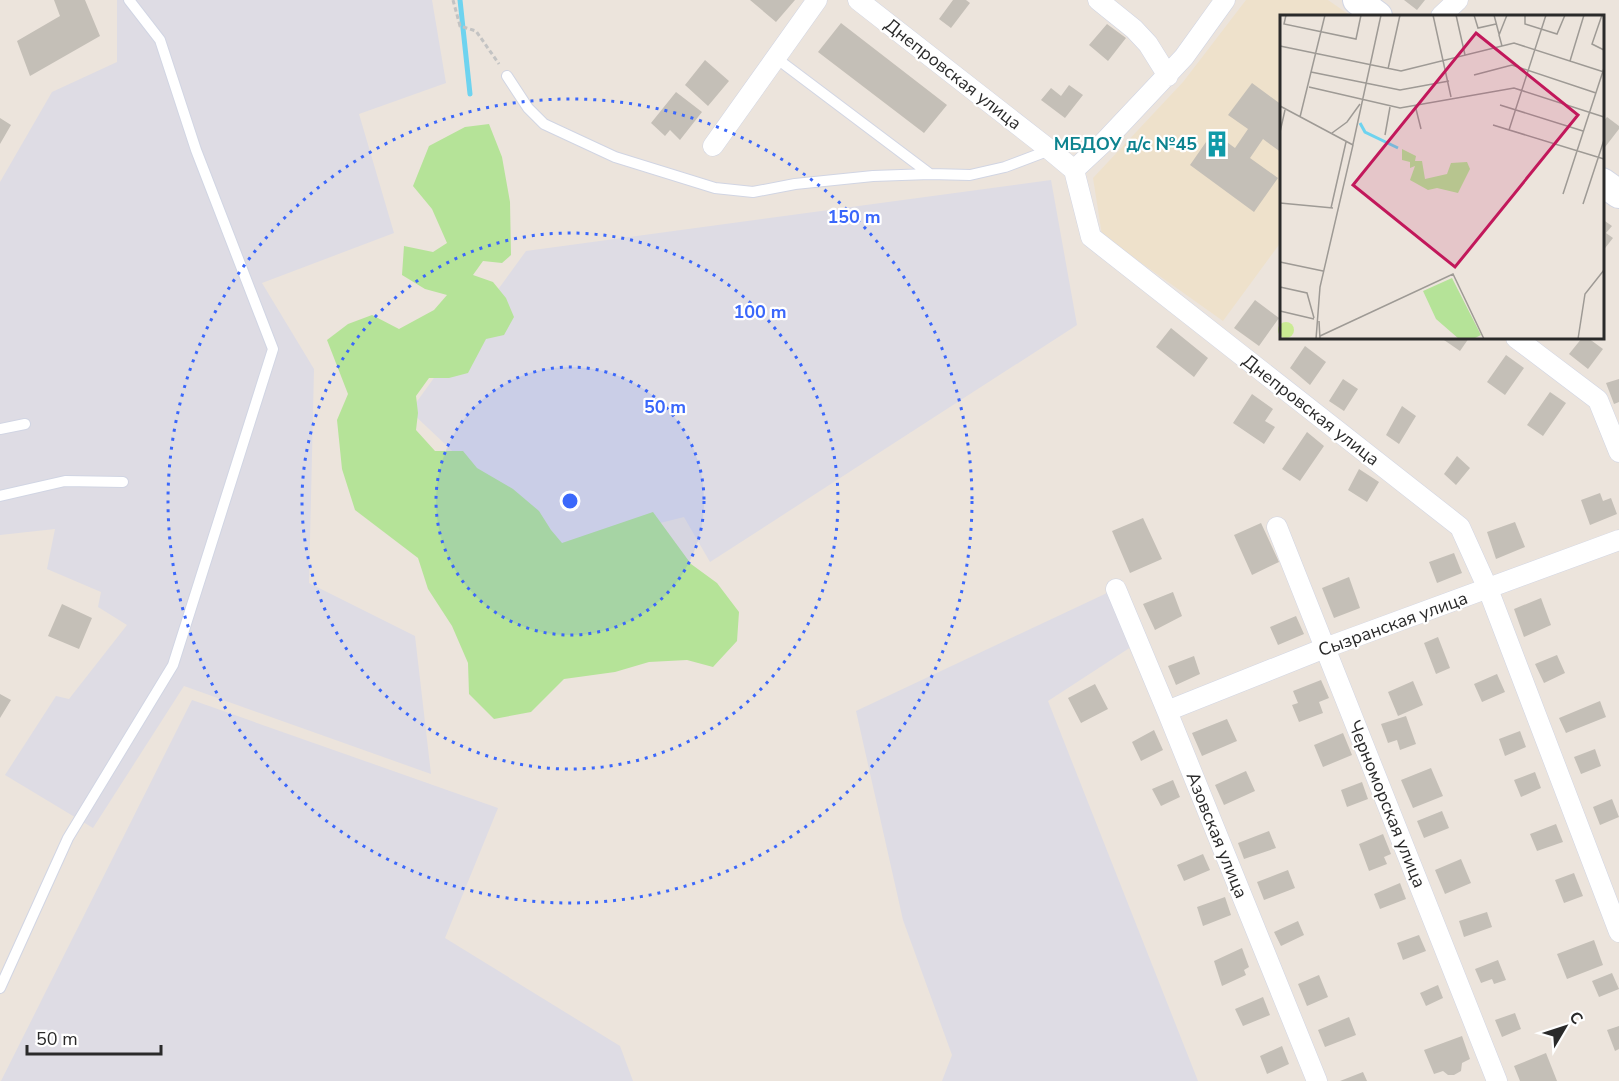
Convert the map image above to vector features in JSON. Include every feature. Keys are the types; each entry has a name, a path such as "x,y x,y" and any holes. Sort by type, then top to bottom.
{"street":[{"path":"713,146 817,0"},
{"name":"Днепровская улица","path":"858,0 1074,170 1091,237 1460,527 1488,589 1619,932"},
{"path":"1098,0 1134,29 1148,44 1168,76"},
{"path":"1074,170 1168,76 1196,42 1225,0"},
{"path":"1357,0 1377,15"},
{"path":"1442,15 1458,0"},
{"path":"1604,183 1619,194"},
{"path":"1517,339 1599,400 1619,452"},
{"name":"Черноморская улица","path":"1277,527 1497,1081"},
{"name":"Сызранская улица","path":"1167,711 1325,648 1619,540"},
{"name":"Азовская улица","path":"1116,589 1317,1081"}],"lane":[{"path":"0,988 68,838 173,665 273,349 196,150 160,40 129,0"},
{"path":"776,58 930,174"},
{"path":"507,75 528,108 544,124 615,157 715,188 753,192 795,184 873,176 970,175 1005,167 1050,150"},
{"path":"0,429 25,424"},
{"path":"0,496 65,481 123,482"}],"path":[{"path":"453,0 460,26 476,31 507,75"}],"shaded area":[{"path":"117,0 432,0 446,83 359,114 394,233 262,283 314,369 309,583 415,636 431,774 184,686 93,828 5,775 56,696 69,699 127,625 98,607 101,592 47,569 55,529 0,535 0,182 52,92 117,62"},
{"path":"1246,0 1328,0 1350,15 1280,15 1280,243 1223,321 1102,235 1093,178 1183,82"},
{"path":"1051,180 1077,325 710,562 684,517 556,549 410,411 526,251"},
{"path":"1107,593 1134,645 1048,701 1198,1081 942,1081 952,1055 903,920 856,711"},
{"path":"192,700 498,808 445,938 620,1046 633,1081 1,1081"}],"green space":[{"path":"489,124 502,157 510,202 511,255 502,263 483,261 473,275 493,282 506,298 514,317 504,335 486,339 468,373 449,378 429,378 416,396 418,413 416,430 435,451 463,451 477,468 513,489 539,511 562,543 653,512 691,564 717,583 739,612 737,641 713,667 687,660 649,662 615,672 564,679 531,712 494,719 469,694 468,663 452,626 428,589 418,558 355,510 342,469 337,420 348,394 327,340 348,324 372,315 399,329 434,310 447,295 425,289 402,275 404,246 433,252 447,243 432,209 413,186 429,146 465,127"}],"building":[{"path":"54,0 85,0 100,36 30,76 17,41 60,16"},
{"path":"750,0 795,0 776,22"},
{"path":"953,0 966,0 970,3 951,28 939,19"},
{"path":"1404,0 1425,0 1417,10"},
{"path":"841,23 947,105 924,133 818,52"},
{"path":"1107,24 1126,38 1108,61 1089,45"},
{"path":"705,60 729,81 708,106 685,85"},
{"name":"МБДОУ д/с №45","path":"1252,83 1280,104 1280,152 1263,139 1250,158 1278,178 1254,212 1190,165 1213,132 1235,148 1248,129 1228,115"},
{"path":"1069,85 1083,95 1065,118 1041,100 1051,88 1061,96"},
{"path":"676,92 702,112 680,140 670,130 665,136 651,123"},
{"path":"1607,117 1619,126 1619,129 1604,148 1604,121"},
{"path":"0,118 11,125 0,144"},
{"path":"1604,220 1612,226 1606,233 1613,238 1604,249"},
{"path":"1255,300 1279,318 1259,346 1234,328"},
{"path":"1171,328 1208,358 1194,377 1156,347"},
{"path":"1444,339 1468,339 1460,351"},
{"path":"1581,339 1589,339 1603,349 1588,369 1569,354"},
{"path":"1305,346 1326,362 1310,385 1290,368"},
{"path":"1506,355 1524,368 1505,395 1487,382"},
{"path":"1343,379 1358,389 1344,411 1329,401"},
{"path":"1619,379 1619,402 1614,404 1606,383"},
{"path":"1550,392 1566,403 1543,436 1527,425"},
{"path":"1252,394 1273,409 1265,421 1275,427 1264,444 1233,423"},
{"path":"1402,406 1416,416 1399,444 1386,435"},
{"path":"1307,432 1324,446 1300,481 1282,469"},
{"path":"1457,456 1470,468 1456,485 1444,474"},
{"path":"1359,469 1379,482 1367,502 1348,490"},
{"path":"1600,493 1603,501 1611,498 1617,514 1590,525 1581,500"},
{"path":"1143,518 1162,559 1130,573 1112,531"},
{"path":"1515,522 1525,547 1496,559 1487,532"},
{"path":"1261,523 1279,562 1252,575 1234,535"},
{"path":"1454,553 1462,573 1437,583 1429,562"},
{"path":"1349,577 1360,608 1334,618 1322,588"},
{"path":"1173,592 1182,616 1155,630 1143,604"},
{"path":"1541,598 1551,625 1524,637 1514,609"},
{"path":"62,604 92,618 79,649 48,636"},
{"path":"1296,616 1304,634 1278,645 1270,627"},
{"path":"1438,637 1450,668 1436,674 1424,643"},
{"path":"1557,655 1565,673 1544,683 1535,664"},
{"path":"1194,656 1200,674 1176,685 1168,666"},
{"path":"1497,674 1505,692 1482,702 1474,684"},
{"path":"1321,680 1329,698 1319,702 1323,713 1299,722 1292,705 1298,703 1293,691"},
{"path":"1413,681 1423,705 1398,716 1388,692"},
{"path":"1095,684 1108,709 1081,723 1068,698"},
{"path":"0,694 11,700 0,718"},
{"path":"1600,701 1606,717 1566,733 1559,718"},
{"path":"1406,716 1416,744 1400,750 1397,740 1388,743 1381,724"},
{"path":"1227,719 1237,741 1202,756 1192,733"},
{"path":"1154,730 1163,750 1141,761 1132,742"},
{"path":"1520,731 1526,747 1505,756 1499,739"},
{"path":"1343,733 1352,755 1323,767 1314,745"},
{"path":"1595,749 1601,766 1581,774 1574,757"},
{"path":"1431,768 1443,796 1413,808 1401,780"},
{"path":"1246,771 1255,791 1224,805 1215,785"},
{"path":"1535,772 1541,788 1521,797 1514,780"},
{"path":"1173,780 1180,797 1161,806 1152,789"},
{"path":"1362,782 1368,799 1347,807 1341,790"},
{"path":"1612,799 1619,817 1600,825 1593,807"},
{"path":"1442,811 1449,828 1424,838 1417,821"},
{"path":"1556,824 1563,842 1537,851 1530,834"},
{"path":"1269,831 1276,848 1244,859 1238,843"},
{"path":"1383,834 1391,854 1384,857 1387,864 1369,871 1359,844"},
{"path":"1203,854 1210,870 1184,881 1177,865"},
{"path":"1461,859 1471,883 1445,894 1435,870"},
{"path":"1288,870 1295,888 1264,900 1257,882"},
{"path":"1574,873 1583,896 1564,903 1555,880"},
{"path":"1400,883 1406,899 1380,909 1374,894"},
{"path":"1225,897 1231,915 1203,926 1197,907"},
{"path":"1487,912 1492,927 1464,937 1459,921"},
{"path":"1298,921 1304,935 1281,946 1274,932"},
{"path":"1419,935 1426,951 1403,960 1397,943"},
{"path":"1594,940 1603,965 1567,979 1557,954"},
{"path":"1242,948 1249,967 1244,970 1246,975 1222,986 1214,961"},
{"path":"1498,960 1506,980 1494,984 1492,979 1481,983 1475,969"},
{"path":"1612,973 1619,989 1599,997 1592,981"},
{"path":"1319,975 1328,997 1307,1006 1298,984"},
{"path":"1438,985 1443,998 1426,1006 1420,993"},
{"path":"1263,997 1270,1015 1243,1026 1235,1009"},
{"path":"1515,1013 1521,1029 1502,1037 1495,1020"},
{"path":"1349,1017 1356,1035 1325,1047 1318,1030"},
{"path":"1619,1026 1619,1049 1615,1051 1607,1030"},
{"path":"1462,1036 1470,1059 1462,1063 1461,1071 1454,1075 1448,1075 1443,1071 1434,1074 1424,1050"},
{"path":"1282,1046 1289,1064 1267,1074 1260,1056"},
{"path":"1546,1053 1557,1081 1520,1081 1514,1066"},
{"path":"1363,1072 1367,1081 1340,1081"}],"waterway":[{"path":"460,0 470,94"}],"place":[{"name":"МБДОУ д/с №45","path":"1217,144"}]}
